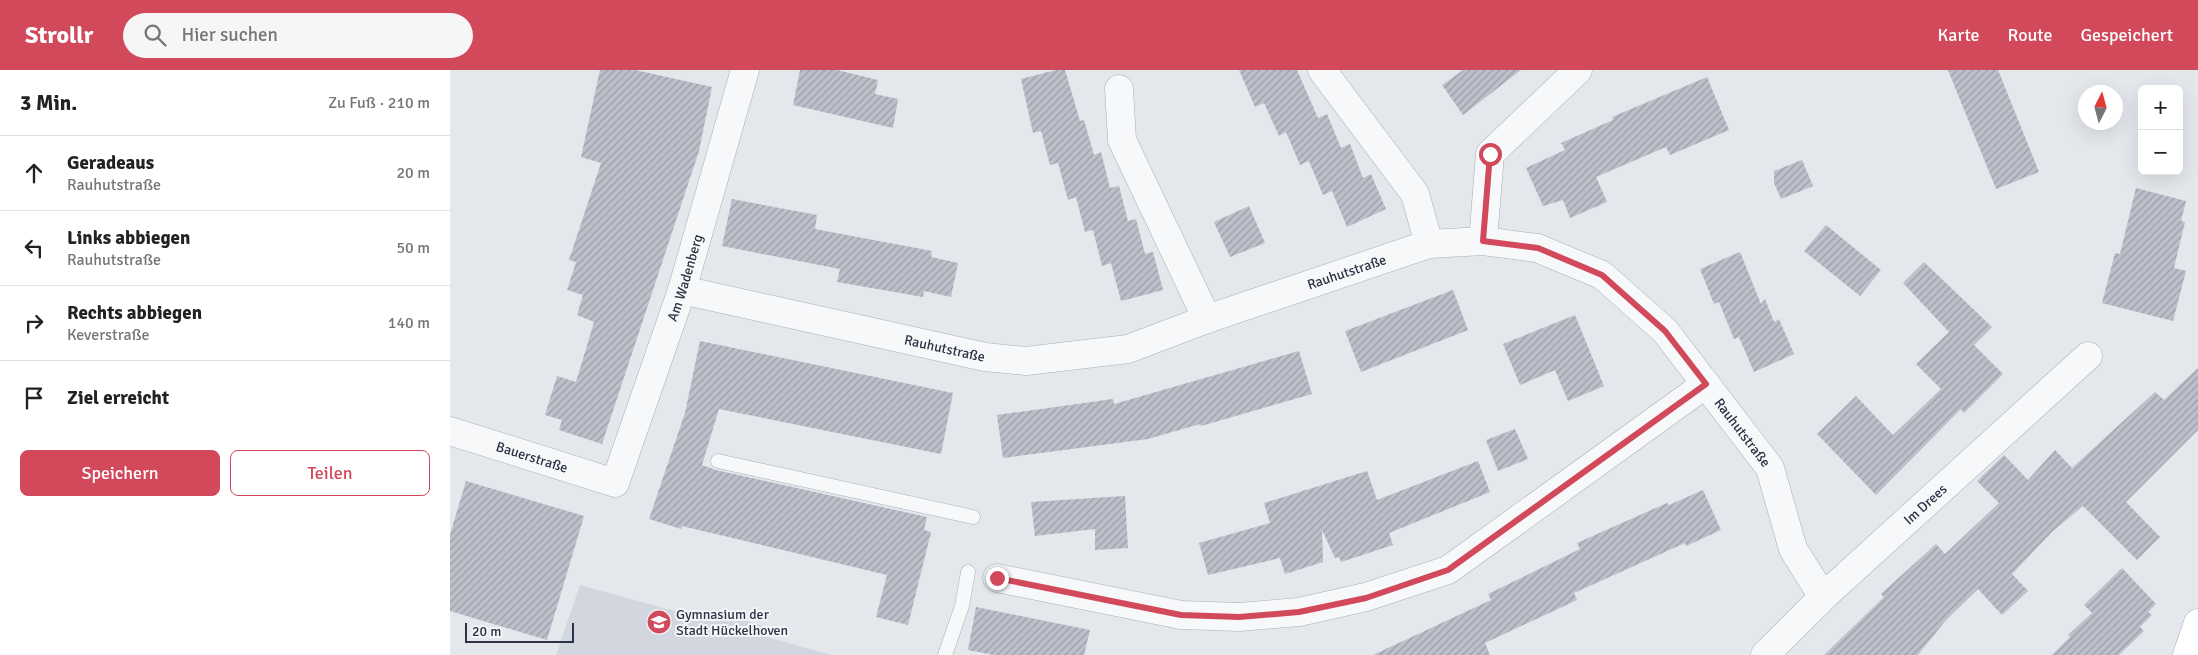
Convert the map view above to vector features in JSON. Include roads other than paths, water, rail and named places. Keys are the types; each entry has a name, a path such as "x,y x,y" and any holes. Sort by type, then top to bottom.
{"main road":[{"path":"2187,655 2198,622"}],"street":[{"name":"Am Wadenberg","path":"615,483 682,290 745,70"},
{"path":"1322,70 1415,194 1429,244"},
{"path":"1483,241 1490,154 1578,70"},
{"path":"1119,89 1122,140 1207,319"},
{"name":"Rauhutstraße","path":"682,290 985,356 1026,361 1128,349 1207,319 1429,244 1483,241 1538,248 1602,275 1665,331 1770,468 1793,549 1823,597"},
{"name":"Im Drees","path":"1765,655 1823,597 2088,356"},
{"path":"997,578 1181,615 1239,617 1299,612 1366,598 1448,570 1706,384"},
{"name":"Bauerstraße","path":"450,431 615,483"}],"lane":[{"path":"718,461 973,517"},
{"path":"945,655 962,606 968,572"}],"place":[{"name":"Gymnasium der Stadt Hückelhoven","path":"659,622"}]}
